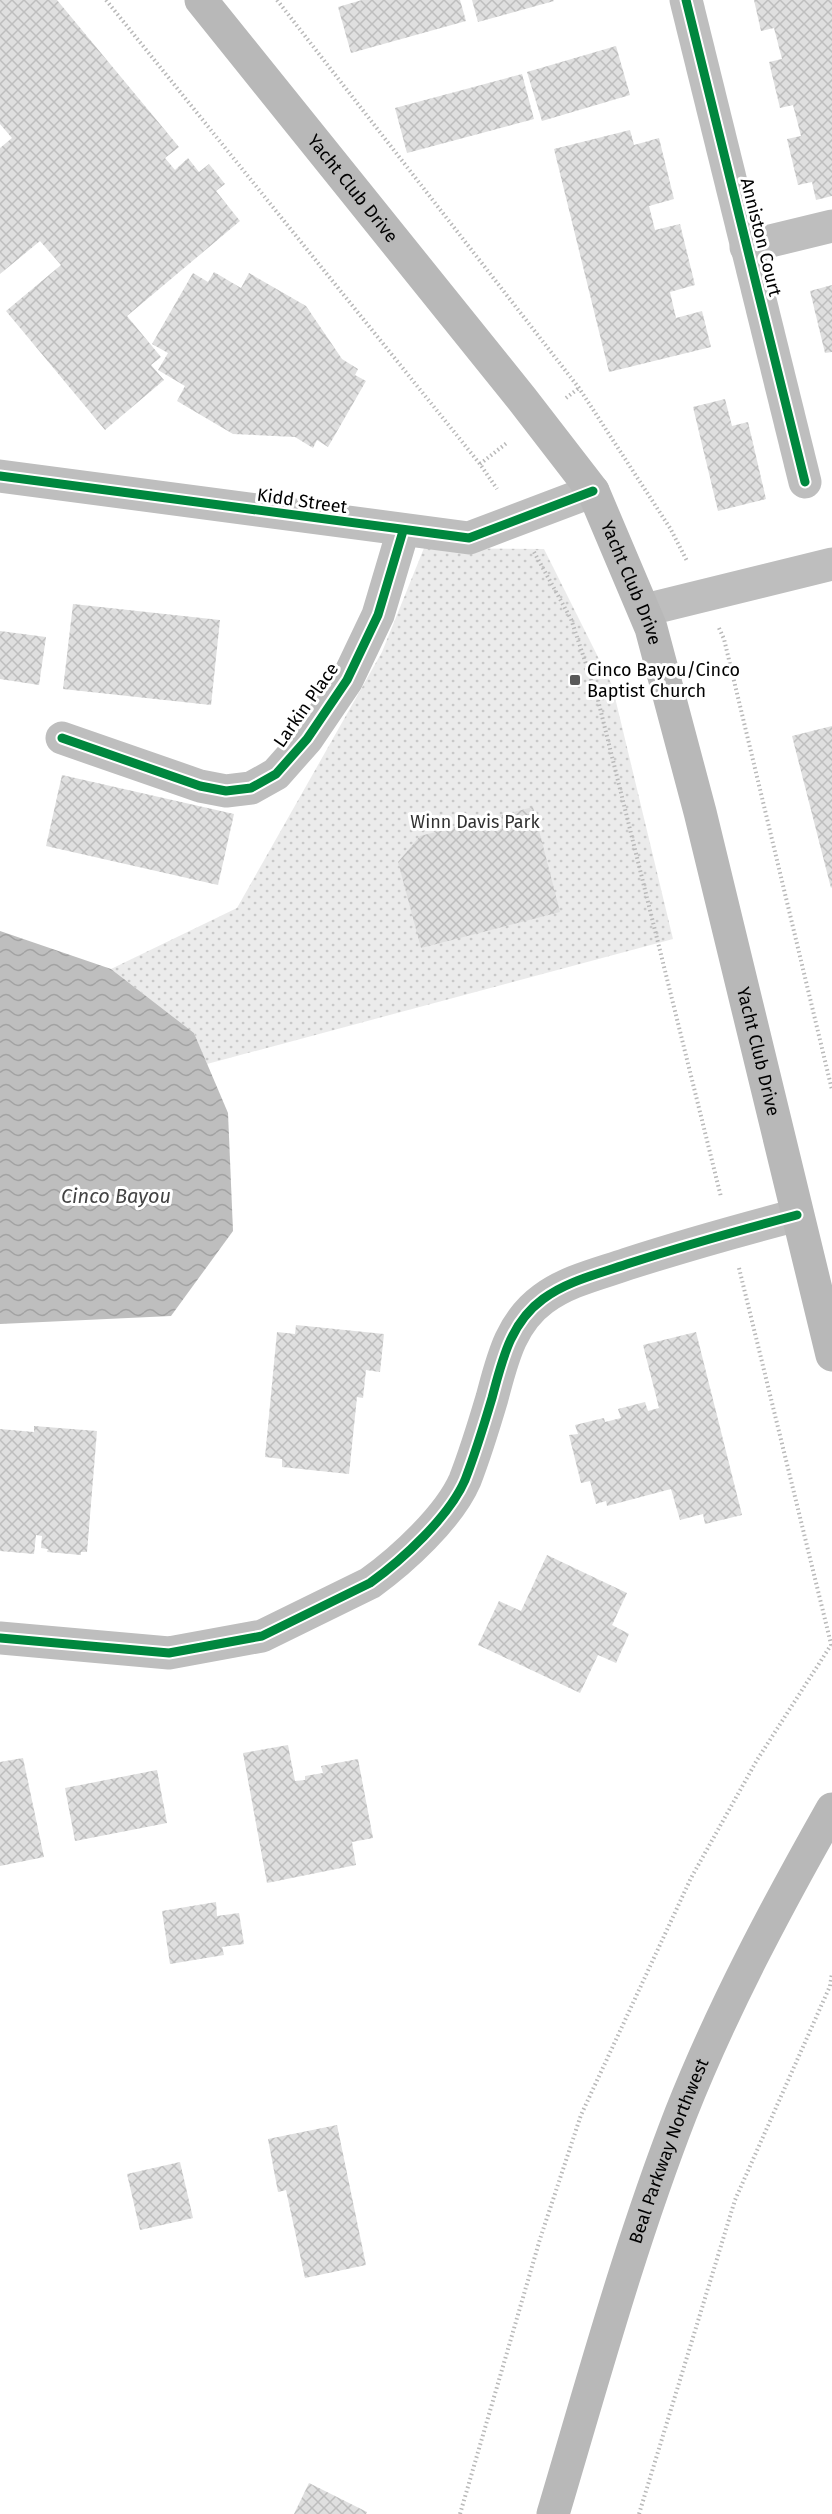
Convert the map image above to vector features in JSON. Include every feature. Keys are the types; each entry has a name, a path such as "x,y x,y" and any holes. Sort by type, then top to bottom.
{"main road":[{"name":"Yacht Club Drive","path":"201,0 522,399 593,491 645,610 654,638 700,812 832,1355"},
{"name":"Beal Parkway Northwest","path":"553,2514 631,2256 681,2113 742,1973 832,1809"}],"street":[{"name":"Anniston Court","path":"686,0 805,482"},
{"name":"Anniston Court","path":"746,247 832,226"},
{"name":"Kidd Street","path":"0,476 403,531 470,538 593,491"},
{"name":"Larkin Place","path":"62,738 200,786 226,791 251,788 276,774 307,739 347,680 378,615 403,531"},
{"path":"645,610 832,564"},
{"path":"0,1638 170,1653 262,1636 370,1583 385,1573 435,1526 464,1482 492,1397 498,1368 512,1335 542,1299 571,1282 797,1215"}],"path":[{"path":"106,0 480,464 517,520 571,619 598,700 832,1645 756,1760 692,1878 581,2115 540,2239 460,2514"},
{"path":"639,2514 735,2200 831,1986 832,1973"}],"green space":[{"name":"Winn Davis Park","path":"424,548 544,549 612,685 673,939 207,1064 194,1033 111,969 237,908 382,652"}],"water":[{"name":"Cinco Bayou","path":"0,931 111,969 194,1033 228,1113 233,1231 171,1316 0,1324"}],"building":[{"path":"0,0 57,0 179,147 165,158 175,170 188,158 199,172 209,164 225,184 216,191 240,221 127,316 161,357 151,365 164,380 105,430 6,311 61,265 40,241 0,274 0,148 12,138 0,124"},
{"path":"362,0 460,0 466,21 351,53 338,7"},
{"path":"472,0 553,0 554,1 478,22"},
{"path":"754,0 832,0 832,196 816,200 812,182 798,185 787,139 801,136 793,105 780,108 769,62 782,59 774,28 761,31"},
{"path":"616,46 630,95 542,121 527,72"},
{"path":"522,74 534,119 407,153 395,108"},
{"path":"630,130 634,145 659,138 674,199 649,206 655,230 680,224 695,285 670,292 676,318 702,311 711,347 609,372 554,149"},
{"path":"214,272 241,288 249,273 306,306 342,359 358,369 355,375 366,381 328,447 317,440 313,448 295,437 233,434 177,401 185,386 158,370 168,353 152,344 193,273 208,282"},
{"path":"832,285 832,352 825,353 810,291"},
{"path":"725,399 732,426 748,422 766,499 718,511 693,407"},
{"path":"73,604 220,620 211,705 63,689"},
{"path":"0,631 46,637 39,685 0,679"},
{"path":"832,726 832,887 831,888 792,736"},
{"path":"62,775 234,814 218,885 46,846"},
{"path":"533,807 560,912 421,948 398,862 420,836"},
{"path":"296,1325 384,1334 380,1372 366,1370 363,1398 357,1397 349,1474 282,1467 282,1459 265,1457 277,1332 295,1334"},
{"path":"696,1332 742,1515 705,1524 703,1514 680,1520 671,1489 607,1506 606,1501 596,1504 590,1481 581,1483 569,1435 578,1434 575,1425 604,1418 605,1422 621,1418 618,1409 645,1402 648,1411 659,1408 643,1345"},
{"path":"34,1426 97,1431 87,1552 81,1552 81,1555 47,1552 48,1549 41,1548 42,1536 36,1535 34,1554 0,1551 0,1429 34,1432"},
{"path":"547,1555 627,1593 612,1625 629,1634 616,1663 598,1655 580,1693 478,1645 499,1601 521,1611"},
{"path":"288,1745 295,1781 305,1780 305,1776 323,1773 321,1766 358,1759 373,1838 352,1842 356,1865 267,1883 243,1753"},
{"path":"23,1758 44,1857 0,1866 0,1762"},
{"path":"157,1770 167,1823 75,1841 65,1788"},
{"path":"216,1902 217,1916 239,1913 244,1944 222,1947 224,1955 170,1964 162,1911"},
{"path":"337,2125 366,2265 305,2278 286,2190 278,2192 268,2139"},
{"path":"180,2162 193,2218 140,2230 127,2174"},
{"path":"309,2483 367,2512 366,2514 294,2514"}],"cycle path":[{"path":"686,0 805,482"},
{"path":"0,476 469,538 593,491"},
{"path":"62,738 200,786 226,791 251,788 276,774 307,739 347,680 378,615 403,531"},
{"path":"0,1638 169,1653 262,1636 370,1583 424,1537 458,1494 476,1450 509,1344 523,1319 543,1299 583,1278 797,1215"}],"place":[{"name":"Cinco Bayou/Cinco Baptist Church","path":"575,680"}]}
